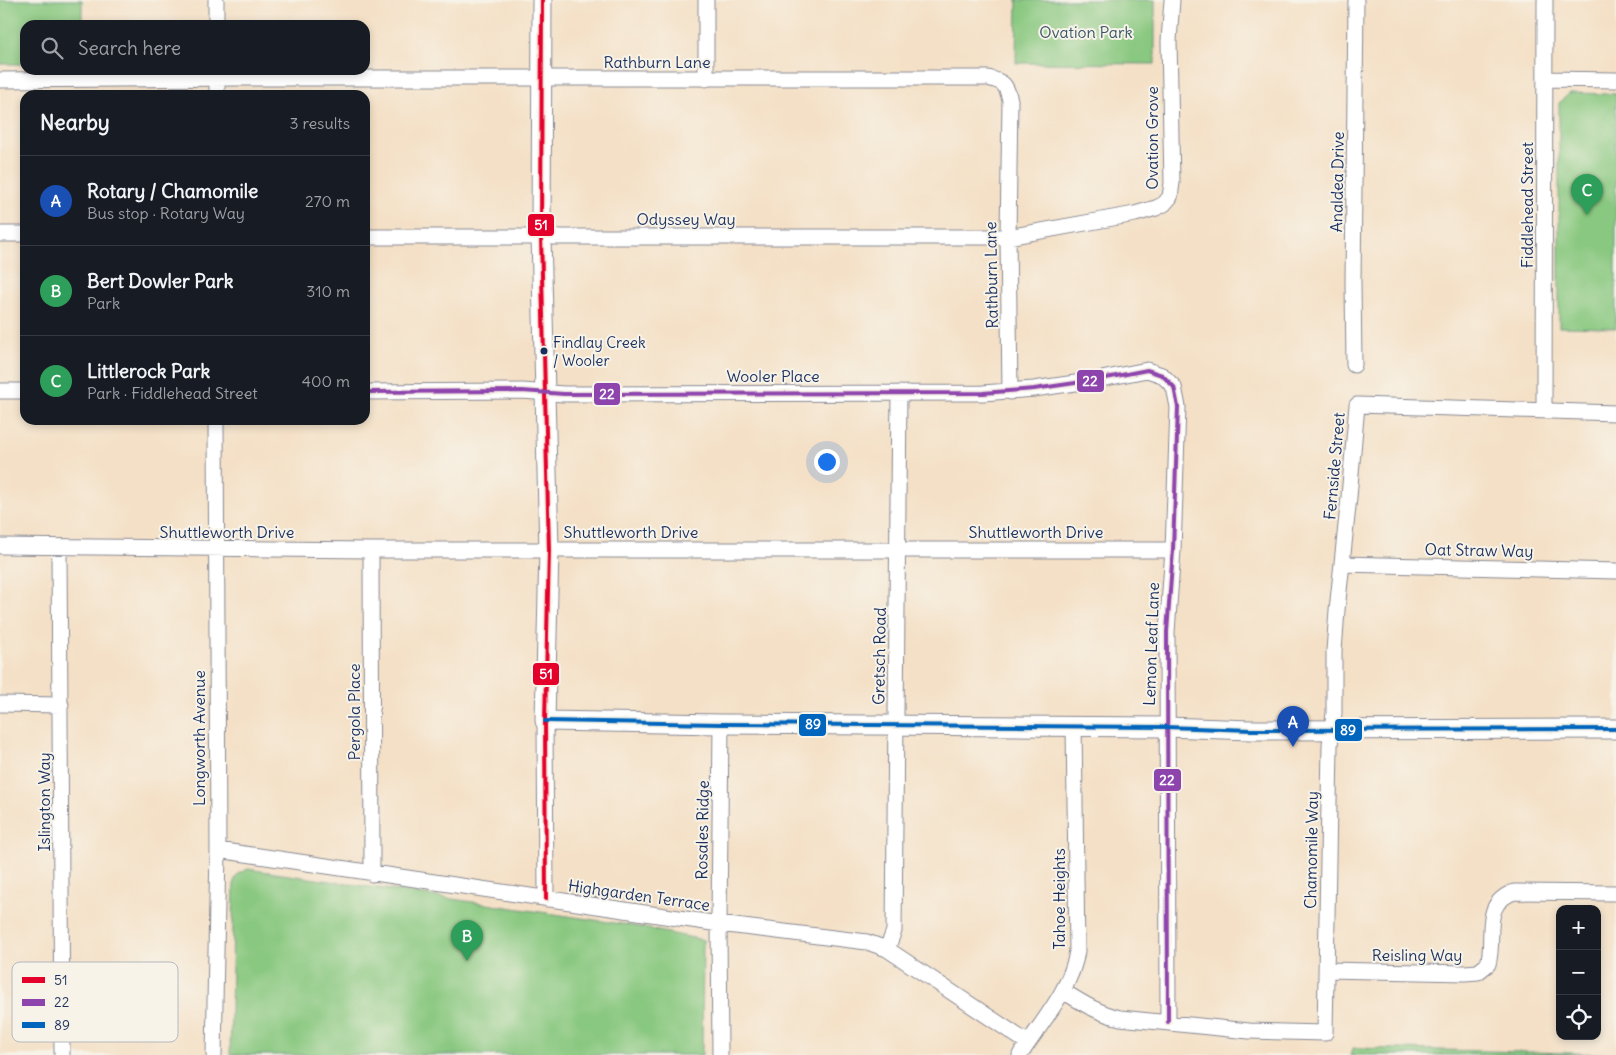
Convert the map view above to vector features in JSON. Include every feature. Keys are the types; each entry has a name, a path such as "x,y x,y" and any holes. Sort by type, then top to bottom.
{"street":[{"path":"216,0 216,20"},
{"path":"542,0 541,236 549,550 545,721 546,899"},
{"path":"706,0 706,79"},
{"name":"Ovation Grove","path":"1008,237 1135,214 1156,208 1164,204 1170,197 1172,183 1169,41 1172,0"},
{"name":"Analdea Drive","path":"1354,364 1356,0"},
{"name":"Fiddlehead Street","path":"1544,410 1546,0"},
{"name":"Rathburn Lane","path":"0,80 181,75"},
{"path":"217,75 217,90"},
{"name":"Rathburn Lane","path":"282,75 541,79 988,78 1001,82 1007,88 1010,100 1008,237 1010,392"},
{"path":"1545,79 1616,80"},
{"path":"0,234 20,234"},
{"name":"Odyssey Way","path":"370,236 1008,237"},
{"name":"Wooler Place","path":"370,392 983,393 1010,392 1096,380 1147,370 1162,375 1174,387"},
{"name":"Lemon Leaf Lane","path":"1168,1022 1166,727 1167,632 1173,550 1178,406 1174,387"},
{"path":"0,391 20,391"},
{"name":"Gretsch Road","path":"886,949 894,931 899,392"},
{"name":"Fernside Street","path":"1332,730 1335,634 1357,405 1616,413"},
{"name":"Longworth Avenue","path":"214,1055 218,850 216,425"},
{"name":"Shuttleworth Drive","path":"0,546 371,550 1173,550"},
{"name":"Islington Way","path":"59,548 62,962"},
{"name":"Pergola Place","path":"371,550 372,874"},
{"name":"Oat Straw Way","path":"1342,564 1616,571"},
{"path":"0,704 61,706"},
{"path":"545,721 1166,727 1251,730 1616,729"},
{"name":"Rosales Ridge","path":"720,724 718,924 720,1055"},
{"name":"Tahoe Heights","path":"1024,1049 1073,973 1078,951 1074,726"},
{"name":"Chamomile Way","path":"1327,970 1330,745 1332,730"},
{"name":"Highgarden Terrace","path":"218,850 718,924 867,942 886,949 1024,1049"},
{"name":"Reisling Way","path":"1327,970 1465,974 1478,972 1488,964 1491,949 1491,917 1498,900 1505,895 1514,892 1616,893"},
{"path":"1063,991 1087,1007 1104,1014 1249,1031 1326,1033 1327,970"},
{"name":"Islington Way","path":"62,1042 62,1055"}],"green space":[{"path":"0,0 82,0 82,20 20,20 20,64 0,64"},
{"name":"Ovation Park","path":"1017,0 1155,0 1155,64 1016,63"},
{"path":"1570,93 1616,94 1616,328 1559,327 1559,103"},
{"path":"248,869 629,925 703,940 702,1055 230,1055 234,881 239,873"},
{"path":"1353,1048 1616,1054 1616,1055 1351,1055"}],"transit line":[{"name":"51","path":"542,0 541,236 549,550 545,721 546,899"},
{"name":"22","path":"370,392 522,391 564,394 983,393 1034,389 1147,370 1162,375 1174,387 1178,407 1173,550 1167,632 1168,1022"},
{"name":"89","path":"545,721 1166,727 1251,730 1616,729"}],"place":[{"name":"Littlerock Park","path":"1587,215"},
{"name":"Findlay Creek / Wooler","path":"544,351"},
{"name":"Rotary / Chamomile","path":"1293,747"},
{"name":"Bert Dowler Park","path":"467,961"}]}
